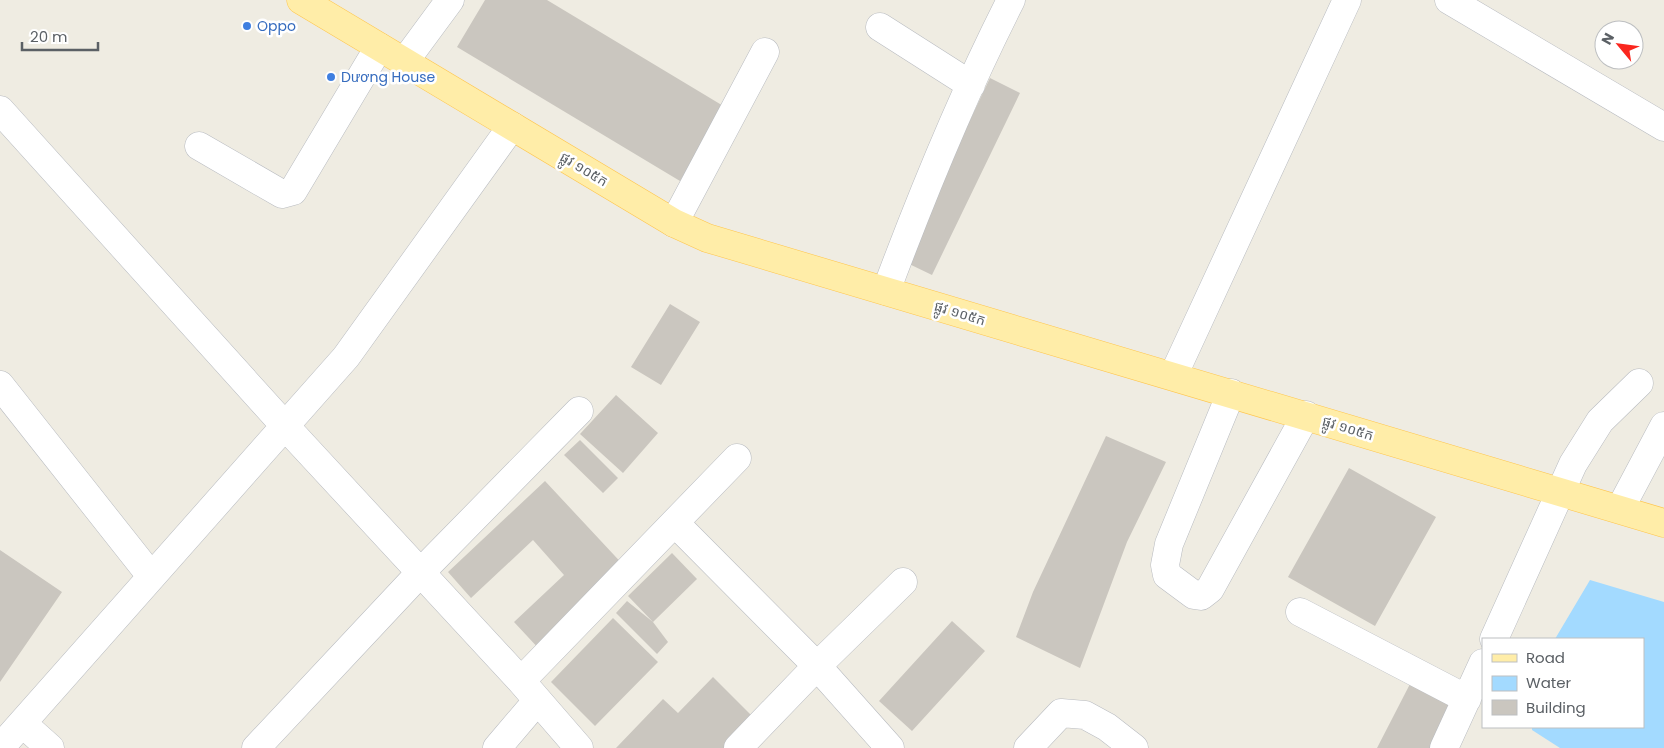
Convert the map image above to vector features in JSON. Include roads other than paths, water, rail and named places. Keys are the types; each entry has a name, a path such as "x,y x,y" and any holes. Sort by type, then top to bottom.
{"main road":[{"name":"ផ្លូវ ១០៥ក","path":"301,0 674,223 706,238 1664,523"}],"street":[{"path":"405,61 450,0"},
{"path":"886,291 915,214 970,85 1011,0"},
{"path":"1173,376 1347,0"},
{"path":"1449,0 1664,127"},
{"path":"880,27 970,85"},
{"path":"199,146 282,194 293,191 379,47"},
{"path":"674,223 765,52"},
{"path":"0,110 579,748"},
{"path":"0,748 346,357 512,126"},
{"path":"1494,638 1573,464 1600,421 1640,383"},
{"path":"0,385 151,576"},
{"path":"1231,393 1169,544 1165,565 1167,575 1194,595 1201,596 1210,590 1306,415"},
{"path":"256,748 420,573 579,411"},
{"path":"1620,510 1664,426"},
{"path":"497,748 529,691 675,523 737,458"},
{"path":"675,523 817,666 890,748"},
{"path":"738,748 817,666 903,582"},
{"path":"1300,612 1467,699"},
{"path":"1444,748 1482,665"},
{"path":"1028,748 1061,713 1085,715 1107,727 1134,748"},
{"path":"22,723 50,748"}],"water":[{"path":"1590,580 1664,602 1664,748 1560,748 1532,730 1532,728 1644,728 1644,638 1556,638"}],"place":[{"name":"Oppo","path":"247,26"},
{"name":"Dương House","path":"331,77"}]}
